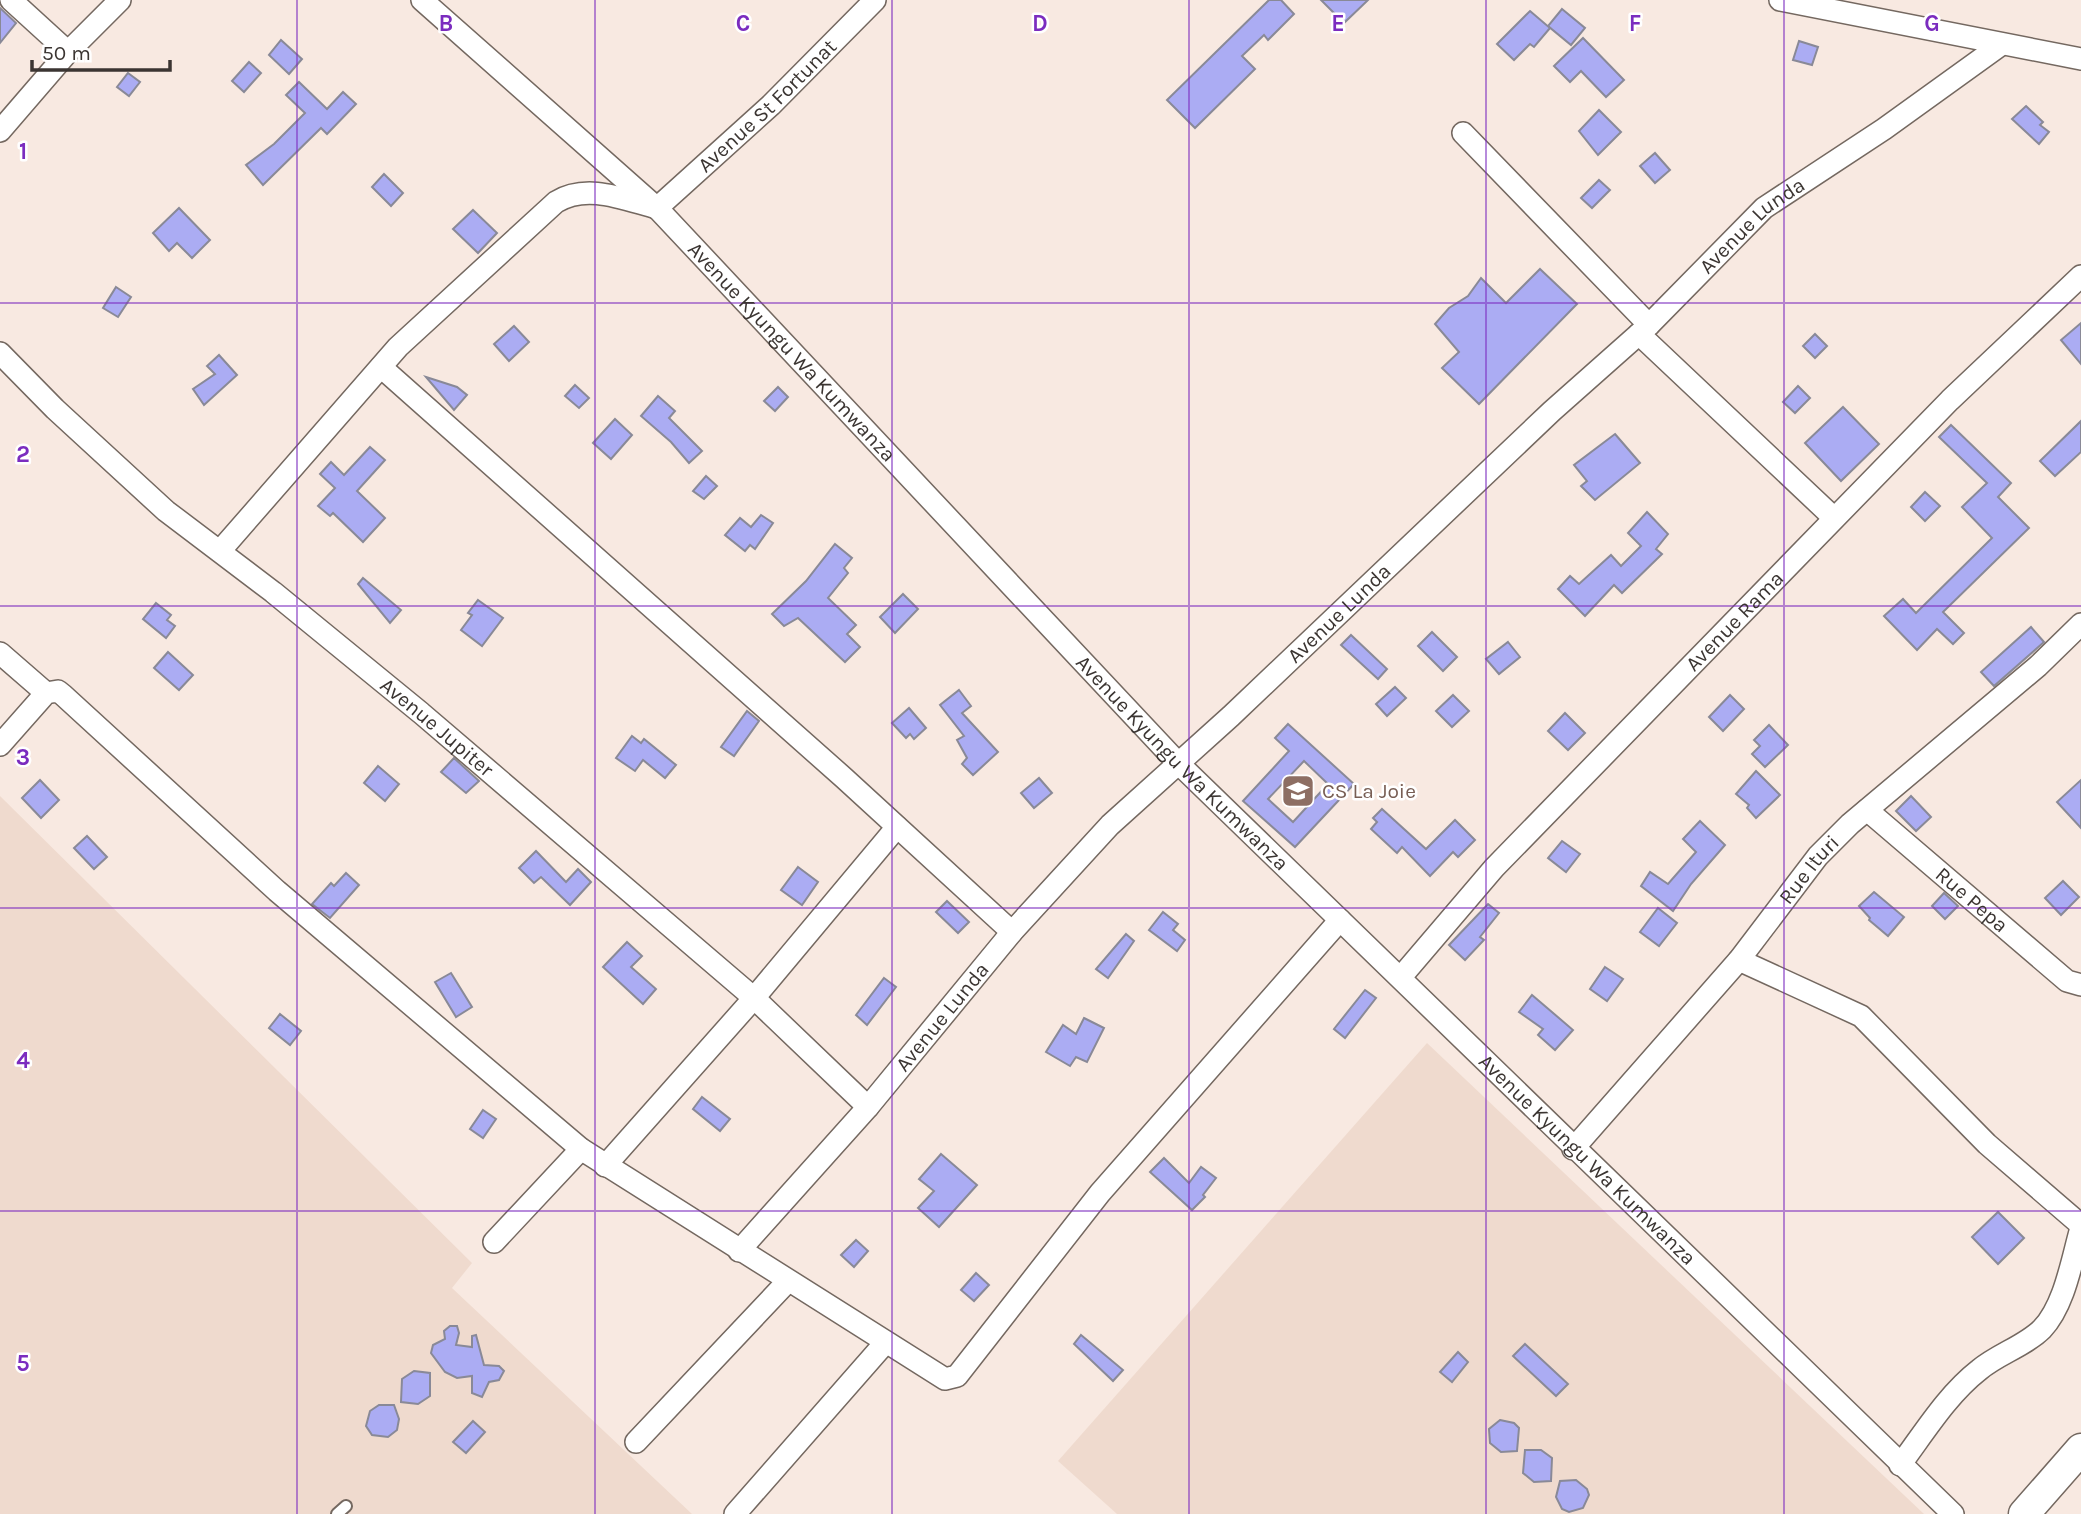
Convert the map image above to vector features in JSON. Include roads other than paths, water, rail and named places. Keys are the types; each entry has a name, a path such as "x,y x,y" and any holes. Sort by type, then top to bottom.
{"main road":[{"path":"2024,1514 2081,1449"}],"street":[{"path":"11,0 68,52"},
{"path":"0,131 68,52 120,0"},
{"name":"Avenue Kyungu Wa Kumwanza","path":"422,0 657,208 1177,762 1401,976 1573,1149 1953,1514"},
{"name":"Avenue St Fortunat","path":"657,208 771,105 875,0"},
{"path":"1780,0 1814,4 2081,59"},
{"name":"Avenue Lunda","path":"739,1251 868,1107 1012,932 1111,825 1177,762 1231,716 1552,411 1644,329 1764,208 1884,129 2003,44"},
{"path":"1463,133 1644,329 1834,518"},
{"path":"220,551 398,347 546,211 572,192 592,193 657,208"},
{"name":"Avenue Rama","path":"1401,976 1494,868 1834,518 1950,400 2081,276"},
{"name":"Avenue Jupiter","path":"0,353 55,409 166,511 220,551 421,713 754,998 868,1107"},
{"path":"381,367 1012,932"},
{"name":"Rue Ituri","path":"1573,1149 1739,960 1818,856 1867,810 2038,666 2081,624"},
{"path":"0,653 47,693"},
{"path":"0,745 47,693 58,691 277,891 581,1149 945,1379 957,1376 1100,1193 1340,920"},
{"name":"Rue Pepa","path":"1867,810 2067,981 2081,985"},
{"path":"605,1166 754,998 897,827"},
{"path":"1739,960 1861,1016 1987,1144 2081,1227 2063,1286 2051,1317 2042,1329 1980,1368 1959,1386 1900,1465"},
{"path":"494,1242 581,1149"},
{"path":"636,1442 788,1282"},
{"path":"735,1514 886,1343"}],"lane":[{"path":"337,1514 346,1506"}],"place":[{"name":"CS La Joie","path":"1298,791"}]}
